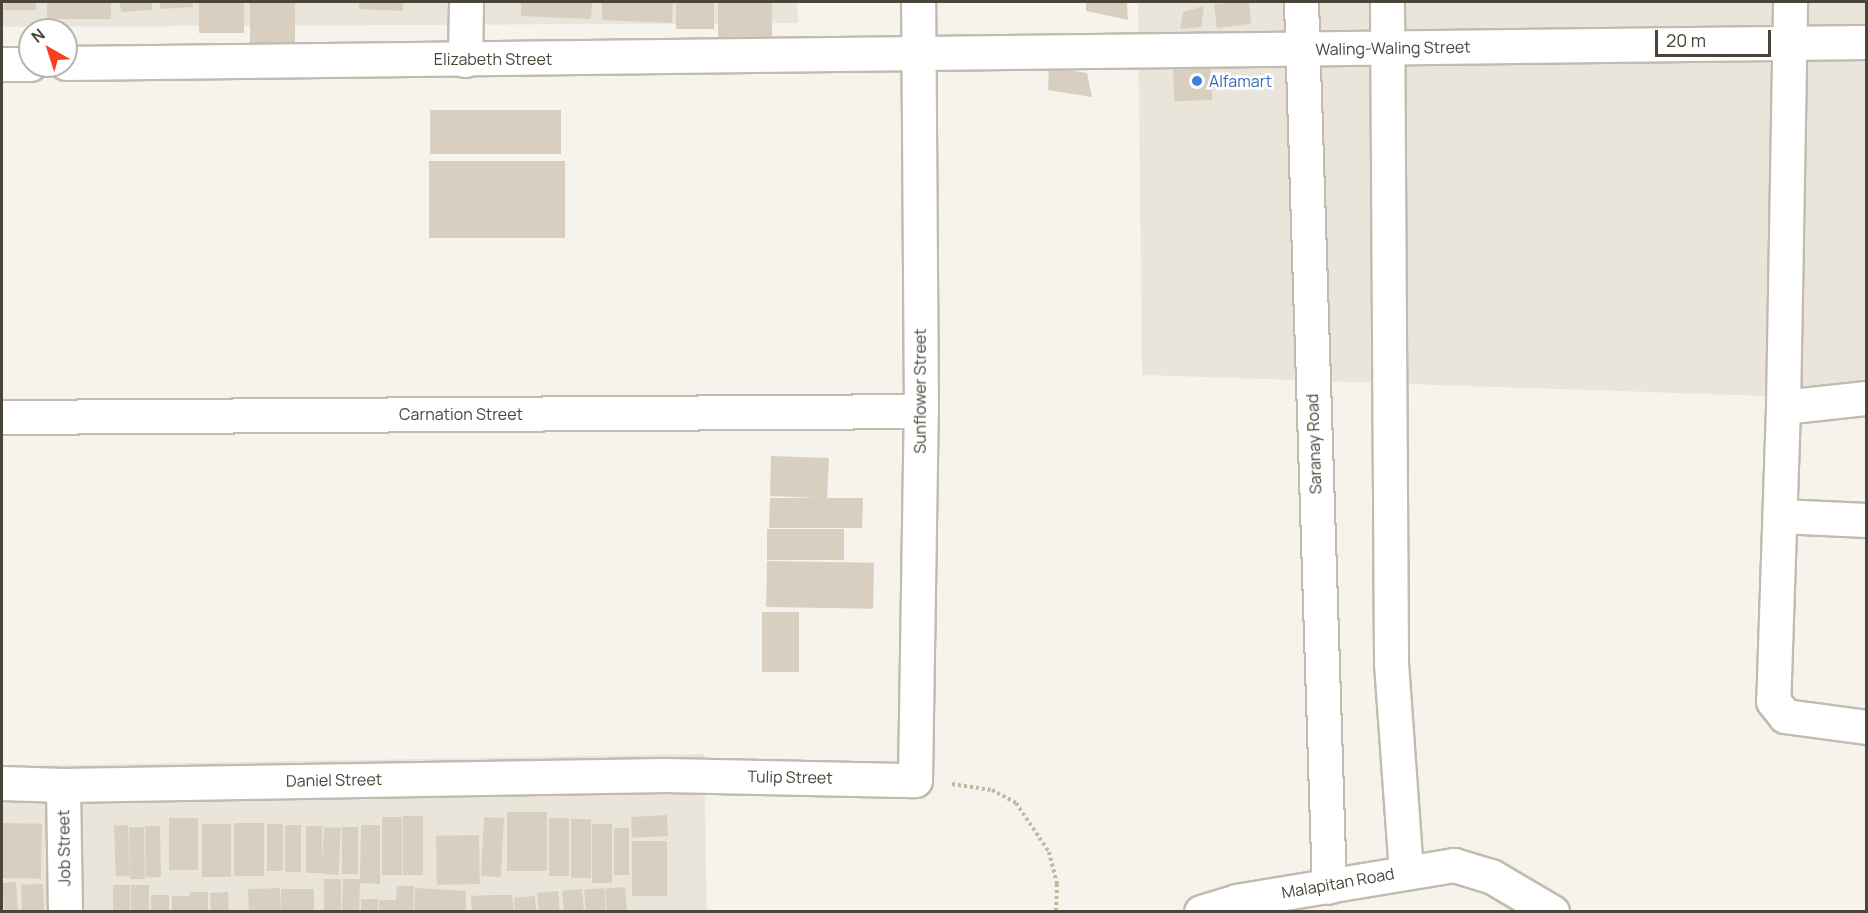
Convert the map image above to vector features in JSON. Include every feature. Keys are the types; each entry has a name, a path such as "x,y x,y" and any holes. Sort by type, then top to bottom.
{"street":[{"path":"465,60 466,2"},
{"name":"Sunflower Street","path":"915,780 921,411 918,2"},
{"name":"Saranay Road","path":"1301,2 1329,886"},
{"path":"1387,2 1391,663 1406,872"},
{"path":"1790,2 1783,407 1773,701 1785,716 1866,727"},
{"name":"Waling-Waling Street","path":"919,56 1388,47 1790,45 1866,42"},
{"name":"Elizabeth Street","path":"78,63 919,56"},
{"path":"2,64 18,64"},
{"path":"1783,407 1866,398"},
{"name":"Carnation Street","path":"2,417 921,411"},
{"path":"1780,516 1866,520"},
{"name":"Tulip Street","path":"666,775 915,780"},
{"name":"Daniel Street","path":"2,783 63,785 666,775"},
{"name":"Job Street","path":"63,785 65,912"},
{"name":"Malapitan Road","path":"1201,912 1236,901 1454,865 1491,876 1552,912"}],"path":[{"path":"915,780 992,790 1016,803 1049,852 1057,884 1056,912"}],"shaded area":[{"path":"2,2 797,2 798,23 78,27 78,18 18,18 18,27 2,27"},
{"path":"1138,2 1866,2 1866,390 1797,397 1142,375"},
{"path":"704,754 707,911 5,912 2,766"}],"building":[{"path":"4,2 36,2 36,10 4,10"},
{"path":"47,2 111,2 111,19 47,18"},
{"path":"120,2 152,2 152,10 121,12"},
{"path":"160,2 192,2 193,7 160,9"},
{"path":"199,2 244,2 244,33 199,33"},
{"path":"250,2 295,2 295,46 250,46"},
{"path":"359,2 403,2 403,11 359,9"},
{"path":"521,2 592,2 591,19 521,16"},
{"path":"602,2 673,2 672,23 602,20"},
{"path":"676,2 714,2 714,29 676,29"},
{"path":"718,2 772,2 772,40 718,40"},
{"path":"1086,2 1127,2 1128,20 1086,11"},
{"path":"1249,2 1251,24 1217,28 1214,4"},
{"path":"1204,6 1201,27 1180,29 1183,12"},
{"path":"1211,66 1212,100 1174,101 1173,67"},
{"path":"1049,67 1087,73 1092,97 1048,90"},
{"path":"430,110 561,110 561,154 430,154"},
{"path":"429,161 565,161 565,238 429,238"},
{"path":"771,456 829,458 827,498 863,498 862,528 769,528 770,498 817,498 770,496"},
{"path":"767,529 844,529 844,560 767,560"},
{"path":"767,561 874,563 873,609 766,607"},
{"path":"762,612 799,612 799,672 762,672"},
{"path":"507,812 547,812 547,871 507,871"},
{"path":"667,815 668,836 632,838 631,817"},
{"path":"403,816 423,816 423,875 403,875"},
{"path":"382,817 402,817 402,875 382,875"},
{"path":"484,817 504,818 501,877 481,876"},
{"path":"169,818 198,818 198,870 169,870"},
{"path":"549,818 569,818 569,876 549,876"},
{"path":"571,819 591,819 591,878 571,878"},
{"path":"2,823 42,824 41,879 2,878"},
{"path":"234,823 264,823 264,876 234,876"},
{"path":"202,824 231,824 231,877 202,877"},
{"path":"267,824 283,824 283,871 267,871"},
{"path":"592,824 612,824 612,883 592,883"},
{"path":"114,825 128,825 130,876 116,876"},
{"path":"285,825 301,825 301,872 285,872"},
{"path":"361,825 380,825 380,884 360,883 359,912 342,912 343,879 360,879"},
{"path":"145,826 160,826 161,877 146,877"},
{"path":"306,826 322,826 322,873 306,873"},
{"path":"129,827 144,827 145,879 130,879"},
{"path":"324,827 341,828 339,875 322,874"},
{"path":"342,827 358,827 358,874 342,874"},
{"path":"614,828 629,828 629,875 614,875"},
{"path":"479,835 480,884 437,885 436,836"},
{"path":"632,841 667,841 667,896 632,896"},
{"path":"324,879 341,879 341,912 324,912"},
{"path":"16,882 18,912 4,912 2,883"},
{"path":"43,884 44,912 22,912 21,885"},
{"path":"113,885 130,885 130,912 113,912"},
{"path":"131,885 149,885 149,912 131,912"},
{"path":"397,886 414,886 413,912 379,912 379,900 396,900"},
{"path":"625,887 627,912 607,912 605,889"},
{"path":"280,888 281,912 249,912 248,889"},
{"path":"415,888 466,891 466,912 414,912"},
{"path":"604,888 606,912 586,912 584,890"},
{"path":"281,889 314,889 314,912 281,912"},
{"path":"582,889 584,912 564,912 562,891"},
{"path":"558,891 560,912 539,912 537,893"},
{"path":"190,892 208,892 208,912 190,912"},
{"path":"228,892 229,912 211,912 210,893"},
{"path":"151,895 169,895 169,912 151,912"},
{"path":"512,895 514,912 472,912 471,896"},
{"path":"172,896 190,896 190,912 172,912"},
{"path":"535,896 536,912 515,912 514,897"},
{"path":"361,899 378,899 378,912 361,912"}],"place":[{"name":"Alfamart","path":"1197,81"}]}
